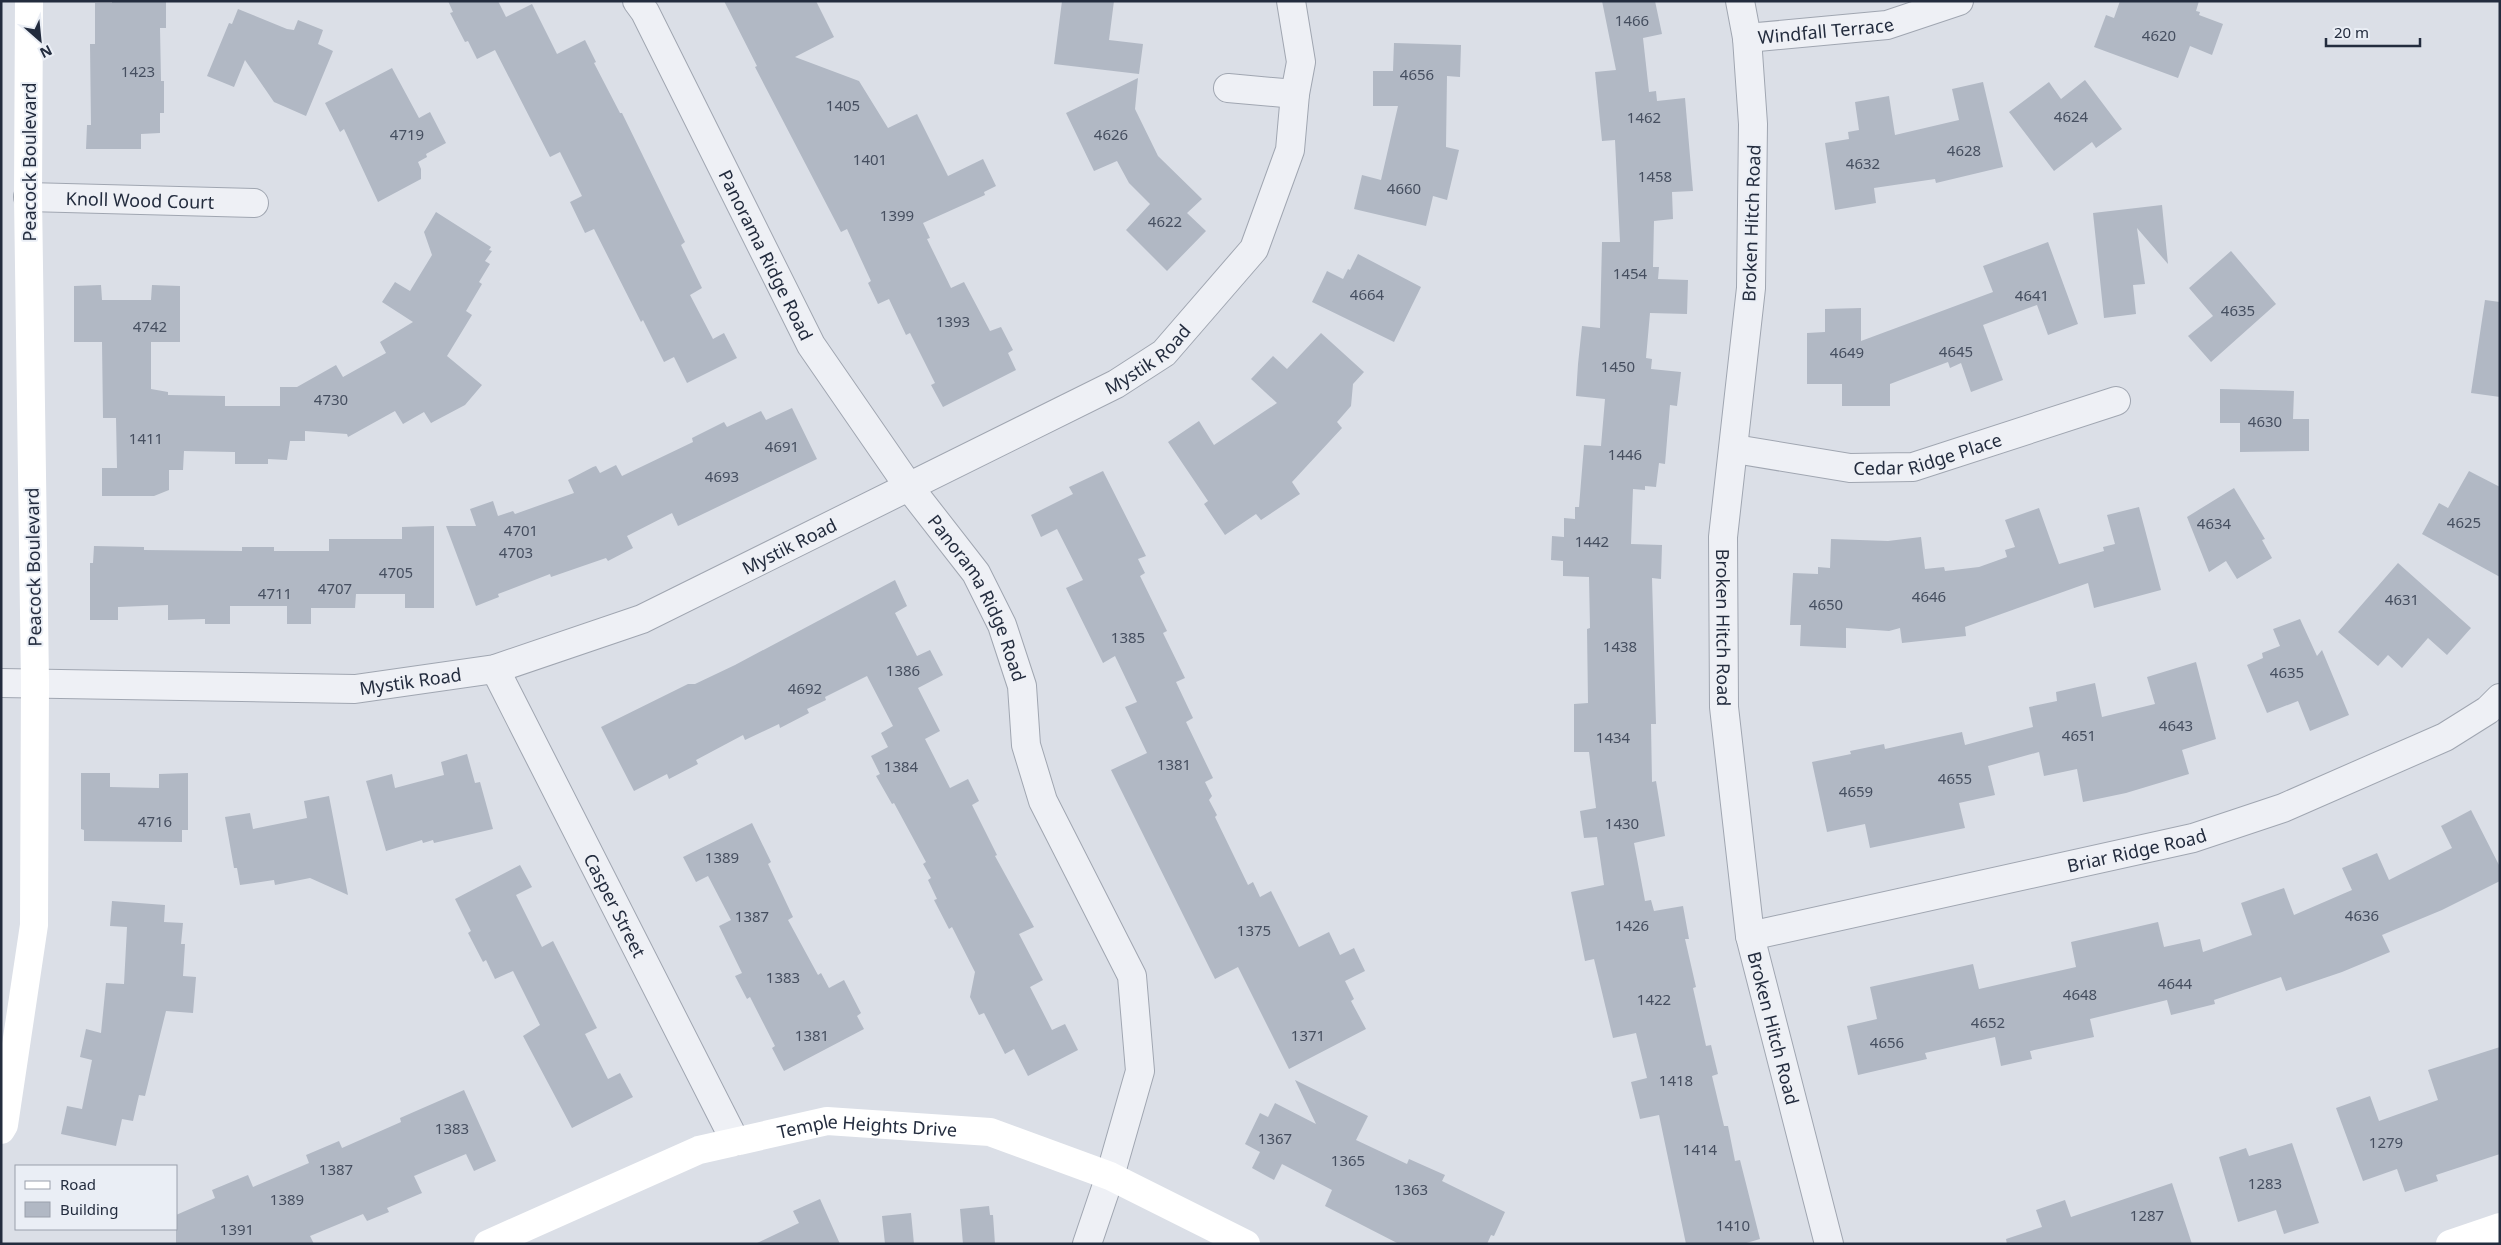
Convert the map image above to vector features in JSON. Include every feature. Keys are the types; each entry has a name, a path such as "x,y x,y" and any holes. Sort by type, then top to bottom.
{"street":[{"name":"Peacock Boulevard","path":"1,1130 4,1125 34,925 35,682 28,197 29,1"},
{"name":"Panorama Ridge Road","path":"637,1 645,12 810,345 909,487 976,573 1002,625 1022,686 1026,745 1043,801 1132,976 1140,1071 1110,1176 1087,1244"},
{"name":"Mystik Road","path":"1,683 35,682 355,689 495,669 642,619 1116,384 1164,353 1254,249 1290,150 1295,94 1301,62 1291,1"},
{"name":"Broken Hitch Road","path":"1740,1 1747,38 1753,124 1751,288 1735,449 1723,537 1724,707 1750,936 1828,1244"},
{"name":"Windfall Terrace","path":"1747,38 1887,25 1959,1"},
{"path":"1228,88 1295,94"},
{"name":"Knoll Wood Court","path":"28,197 254,202"},
{"name":"Cedar Ridge Place","path":"1735,449 1850,468 1913,467 2116,401"},
{"name":"Casper Street","path":"495,669 736,1140"},
{"name":"Briar Ridge Road","path":"1750,936 2192,838 2282,808 2445,737 2488,710 2500,698"},
{"name":"Temple Heights Drive","path":"488,1244 699,1150 736,1140 827,1121 990,1132 1110,1176 1246,1244"},
{"path":"2450,1244 2500,1227"}],"building":[{"path":"112,1 166,1 166,28 160,28 161,81 164,81 164,113 160,113 160,133 141,134 141,149 86,149 87,125 91,125 90,44 95,44 95,3 112,3"},
{"path":"448,1 498,1 506,17 532,4 557,54 585,40 596,62 594,63 620,113 622,113 685,242 681,245 702,288 690,295 713,339 724,333 737,358 687,383 674,357 664,362 643,320 641,322 594,229 585,233 570,202 582,196 560,152 550,157 495,50 477,59 468,41 465,42 450,13 453,12"},
{"path":"724,1 816,1 834,37 795,57 859,81 888,128 917,114 948,176 983,159 996,186 984,192 985,195 923,223 930,238 927,239 951,288 964,282 990,331 1001,327 1013,350 1008,353 1016,370 943,407 931,385 935,383 910,333 906,335 889,299 878,304 868,283 871,281 847,229 841,232 755,67 757,66"},
{"path":"1062,1 1114,1 1109,40 1143,44 1139,74 1054,64"},
{"path":"1602,1 1655,1 1662,34 1643,38 1649,92 1656,91 1657,101 1685,98 1693,191 1672,192 1673,219 1654,221 1653,267 1659,267 1658,279 1688,280 1687,314 1650,313 1646,358 1652,359 1651,369 1681,372 1677,406 1670,405 1665,464 1659,463 1656,487 1645,486 1645,490 1633,489 1631,544 1662,545 1661,579 1652,578 1656,724 1651,724 1652,782 1656,781 1665,836 1634,843 1645,901 1651,900 1654,911 1683,906 1689,939 1685,939 1696,987 1693,988 1706,1046 1711,1045 1718,1074 1712,1076 1724,1126 1728,1126 1735,1161 1740,1160 1760,1239 1743,1244 1686,1244 1659,1115 1640,1119 1631,1082 1647,1078 1636,1033 1613,1038 1594,959 1585,961 1571,892 1604,885 1597,837 1584,838 1580,811 1596,808 1589,752 1574,752 1574,704 1588,703 1587,629 1590,628 1589,577 1563,576 1563,561 1551,560 1552,536 1564,537 1564,518 1575,519 1575,507 1579,507 1584,445 1601,446 1605,399 1576,396 1578,364 1582,326 1600,328 1602,242 1620,242 1615,140 1602,141 1595,72 1616,70"},
{"path":"2120,1 2199,1 2196,11 2200,12 2199,15 2223,24 2212,55 2190,46 2178,78 2094,47 2106,15 2114,18"},
{"path":"238,9 287,29 294,30 298,20 323,30 318,44 333,51 306,116 274,102 245,60 234,87 207,76 229,23 232,24"},
{"path":"1394,43 1461,45 1460,77 1447,76 1446,147 1459,150 1447,200 1433,196 1426,226 1354,209 1362,175 1381,180 1398,106 1373,106 1373,71 1393,71"},
{"path":"392,68 419,118 430,112 446,143 426,154 427,157 418,162 421,169 421,179 378,202 344,129 340,132 325,103"},
{"path":"1138,78 1135,109 1158,156 1202,199 1187,213 1206,231 1167,271 1126,230 1150,204 1129,183 1117,161 1094,171 1066,113"},
{"path":"2085,80 2122,129 2096,148 2092,142 2054,171 2009,112 2049,82 2061,99"},
{"path":"1983,82 2003,167 1936,183 1935,179 1874,188 1876,203 1835,210 1825,143 1849,139 1848,132 1859,130 1855,102 1889,96 1895,135 1959,120 1952,89"},
{"path":"2162,205 2168,264 2137,228 2145,284 2133,285 2136,314 2104,318 2093,213"},
{"path":"436,212 491,247 489,250 492,251 485,261 490,264 479,282 482,284 466,311 472,315 447,356 482,385 465,405 431,423 424,412 403,424 395,411 348,437 347,434 305,431 305,441 290,441 287,460 268,459 268,464 235,464 235,452 184,451 183,470 169,470 169,490 154,496 102,496 102,468 117,468 116,418 103,418 102,342 74,342 74,286 101,285 102,300 151,300 152,285 180,286 180,342 151,342 151,389 168,392 168,395 225,396 225,406 280,406 280,387 297,387 336,365 343,377 386,353 380,342 413,322 382,302 395,282 410,291 432,255 424,232"},
{"path":"2048,242 2078,324 2048,335 2037,305 1983,325 2003,380 1971,392 1961,363 1950,368 1948,362 1890,384 1890,406 1842,406 1842,384 1807,384 1807,333 1825,332 1825,309 1861,308 1861,341 1993,292 1983,266"},
{"path":"2231,251 2276,304 2211,362 2188,336 2213,316 2189,288"},
{"path":"1358,254 1421,287 1394,342 1312,302 1327,271 1343,279"},
{"path":"2485,300 2500,302 2500,397 2471,393"},
{"path":"1321,333 1364,372 1353,384 1351,406 1337,422 1342,428 1292,482 1300,494 1261,520 1256,514 1225,535 1204,504 1208,501 1168,442 1199,421 1214,445 1277,403 1251,379 1273,356 1287,369"},
{"path":"2220,389 2294,391 2293,419 2309,419 2309,451 2240,452 2240,423 2220,423"},
{"path":"792,408 817,459 678,526 672,513 627,536 633,548 608,561 606,558 551,577 550,574 498,594 499,597 476,606 446,526 476,526 470,509 493,501 498,516 513,511 515,514 574,493 568,480 593,467 596,466 600,473 616,465 622,476 693,442 692,438 724,422 727,427 761,411 766,420"},
{"path":"1103,471 1146,556 1138,559 1145,573 1140,576 1167,631 1163,633 1185,678 1176,682 1193,718 1186,722 1213,778 1205,782 1212,796 1209,800 1217,815 1215,817 1248,885 1253,882 1260,897 1271,891 1299,947 1329,932 1340,955 1354,948 1365,971 1345,981 1354,999 1351,1001 1366,1029 1289,1069 1238,967 1215,979 1111,770 1147,753 1125,707 1137,702 1115,656 1103,663 1066,588 1083,580 1057,529 1041,537 1031,515 1073,494 1069,487"},
{"path":"2469,471 2500,487 2500,577 2422,534 2439,503 2448,508"},
{"path":"2234,488 2265,539 2262,540 2272,558 2237,579 2226,561 2209,572 2187,517"},
{"path":"2139,507 2161,590 2094,608 2088,583 1965,627 1966,636 1902,643 1900,628 1889,631 1846,628 1846,648 1800,646 1801,625 1790,625 1793,573 1818,574 1818,567 1830,568 1831,539 1888,541 1921,537 1925,569 1944,567 1945,571 1979,567 2007,557 2005,550 2015,547 2005,520 2039,508 2059,564 2104,551 2103,547 2115,544 2107,515"},
{"path":"434,526 434,608 405,608 405,594 356,594 355,608 311,608 311,624 287,624 287,606 230,606 230,624 205,624 205,619 168,620 168,605 118,607 118,620 90,620 90,563 93,563 94,546 144,547 144,550 242,551 242,547 274,547 274,551 329,551 329,539 402,539 402,527"},
{"path":"2398,563 2471,628 2447,655 2428,638 2402,668 2388,655 2378,666 2338,632"},
{"path":"895,580 907,606 895,613 917,656 930,650 943,675 918,688 940,731 925,739 950,788 968,779 979,801 972,805 997,855 995,856 1034,927 1019,934 1043,980 1030,987 1052,1030 1065,1024 1078,1050 1028,1076 1014,1049 1005,1054 984,1013 979,1015 970,997 975,972 952,927 949,929 934,900 937,899 928,880 931,878 923,864 926,862 894,803 892,804 876,776 880,774 871,756 888,747 881,733 893,726 867,676 825,697 826,700 807,709 809,713 780,728 779,724 745,740 743,735 696,760 698,764 669,779 667,774 634,791 601,727 688,684 695,684 735,665"},
{"path":"2300,619 2317,656 2322,650 2349,715 2310,731 2298,701 2267,713 2247,665 2263,658 2262,653 2280,646 2273,629"},
{"path":"2196,662 2216,739 2182,750 2189,774 2126,793 2083,802 2077,769 2044,776 2039,752 1988,766 1995,795 1959,803 1965,828 1870,848 1865,824 1827,832 1812,762 1851,754 1850,751 1884,744 1885,749 1962,732 1965,745 2033,727 2029,707 2057,701 2056,692 2095,683 2102,717 2155,704 2147,677"},
{"path":"467,754 475,783 480,782 493,829 434,843 433,840 423,843 422,840 386,851 366,781 392,774 395,788 444,775 441,762"},
{"path":"81,773 110,773 110,787 159,788 159,774 188,773 188,830 182,830 182,842 84,841 84,830 81,829"},
{"path":"329,796 348,895 310,878 275,885 274,880 240,885 237,868 234,868 225,817 250,813 253,829 307,818 304,801"},
{"path":"2471,810 2500,867 2500,881 2442,910 2382,935 2390,952 2342,972 2286,991 2281,977 2214,1000 2215,1004 2171,1015 2167,1000 2090,1019 2094,1037 2030,1051 2032,1059 2001,1066 1995,1037 1925,1053 1927,1059 1858,1075 1847,1026 1877,1019 1870,987 1973,964 1979,989 2076,967 2071,942 2158,922 2164,947 2200,939 2203,952 2252,935 2241,903 2284,888 2294,915 2352,890 2342,868 2377,853 2389,880 2452,848 2441,826"},
{"path":"752,823 771,862 768,864 793,917 788,920 818,975 821,973 829,988 844,980 861,1013 857,1016 864,1029 784,1071 772,1048 775,1046 750,997 747,999 735,976 742,973 719,926 731,920 708,876 696,882 683,857"},
{"path":"520,865 532,887 516,895 542,947 553,941 597,1028 585,1034 608,1079 620,1073 633,1097 572,1128 523,1036 540,1025 513,971 495,979 486,960 483,962 468,933 471,931 455,899"},
{"path":"112,901 165,905 164,922 183,923 181,944 185,944 183,976 196,977 193,1013 166,1011 145,1096 139,1095 133,1121 122,1119 116,1146 61,1134 67,1106 82,1109 92,1060 80,1057 86,1029 101,1033 106,983 124,984 127,927 110,926"},
{"path":"2500,1047 2500,1154 2436,1175 2438,1181 2405,1192 2397,1169 2363,1181 2336,1108 2370,1096 2379,1121 2438,1100 2428,1070"},
{"path":"1295,1080 1368,1116 1356,1140 1407,1164 1409,1159 1445,1175 1442,1181 1505,1212 1494,1236 1491,1235 1487,1244 1399,1244 1325,1206 1332,1190 1282,1164 1274,1180 1252,1168 1260,1152 1245,1144 1260,1113 1268,1117 1275,1103 1316,1124"},
{"path":"464,1090 496,1161 474,1171 466,1154 414,1176 422,1193 387,1208 389,1212 367,1221 363,1214 310,1236 314,1244 176,1244 178,1214 215,1198 212,1190 248,1175 253,1187 309,1163 306,1155 339,1141 342,1148 401,1122 400,1118"},
{"path":"2292,1143 2319,1223 2284,1234 2276,1210 2238,1222 2219,1157 2246,1148 2249,1156"},
{"path":"2172,1183 2192,1244 2007,1244 2006,1239 2042,1227 2036,1210 2065,1200 2071,1217"},
{"path":"820,1199 840,1244 755,1244 799,1223 793,1211"},
{"path":"989,1206 990,1215 993,1215 995,1244 963,1244 960,1209"},
{"path":"911,1213 914,1244 885,1244 882,1216"}]}
